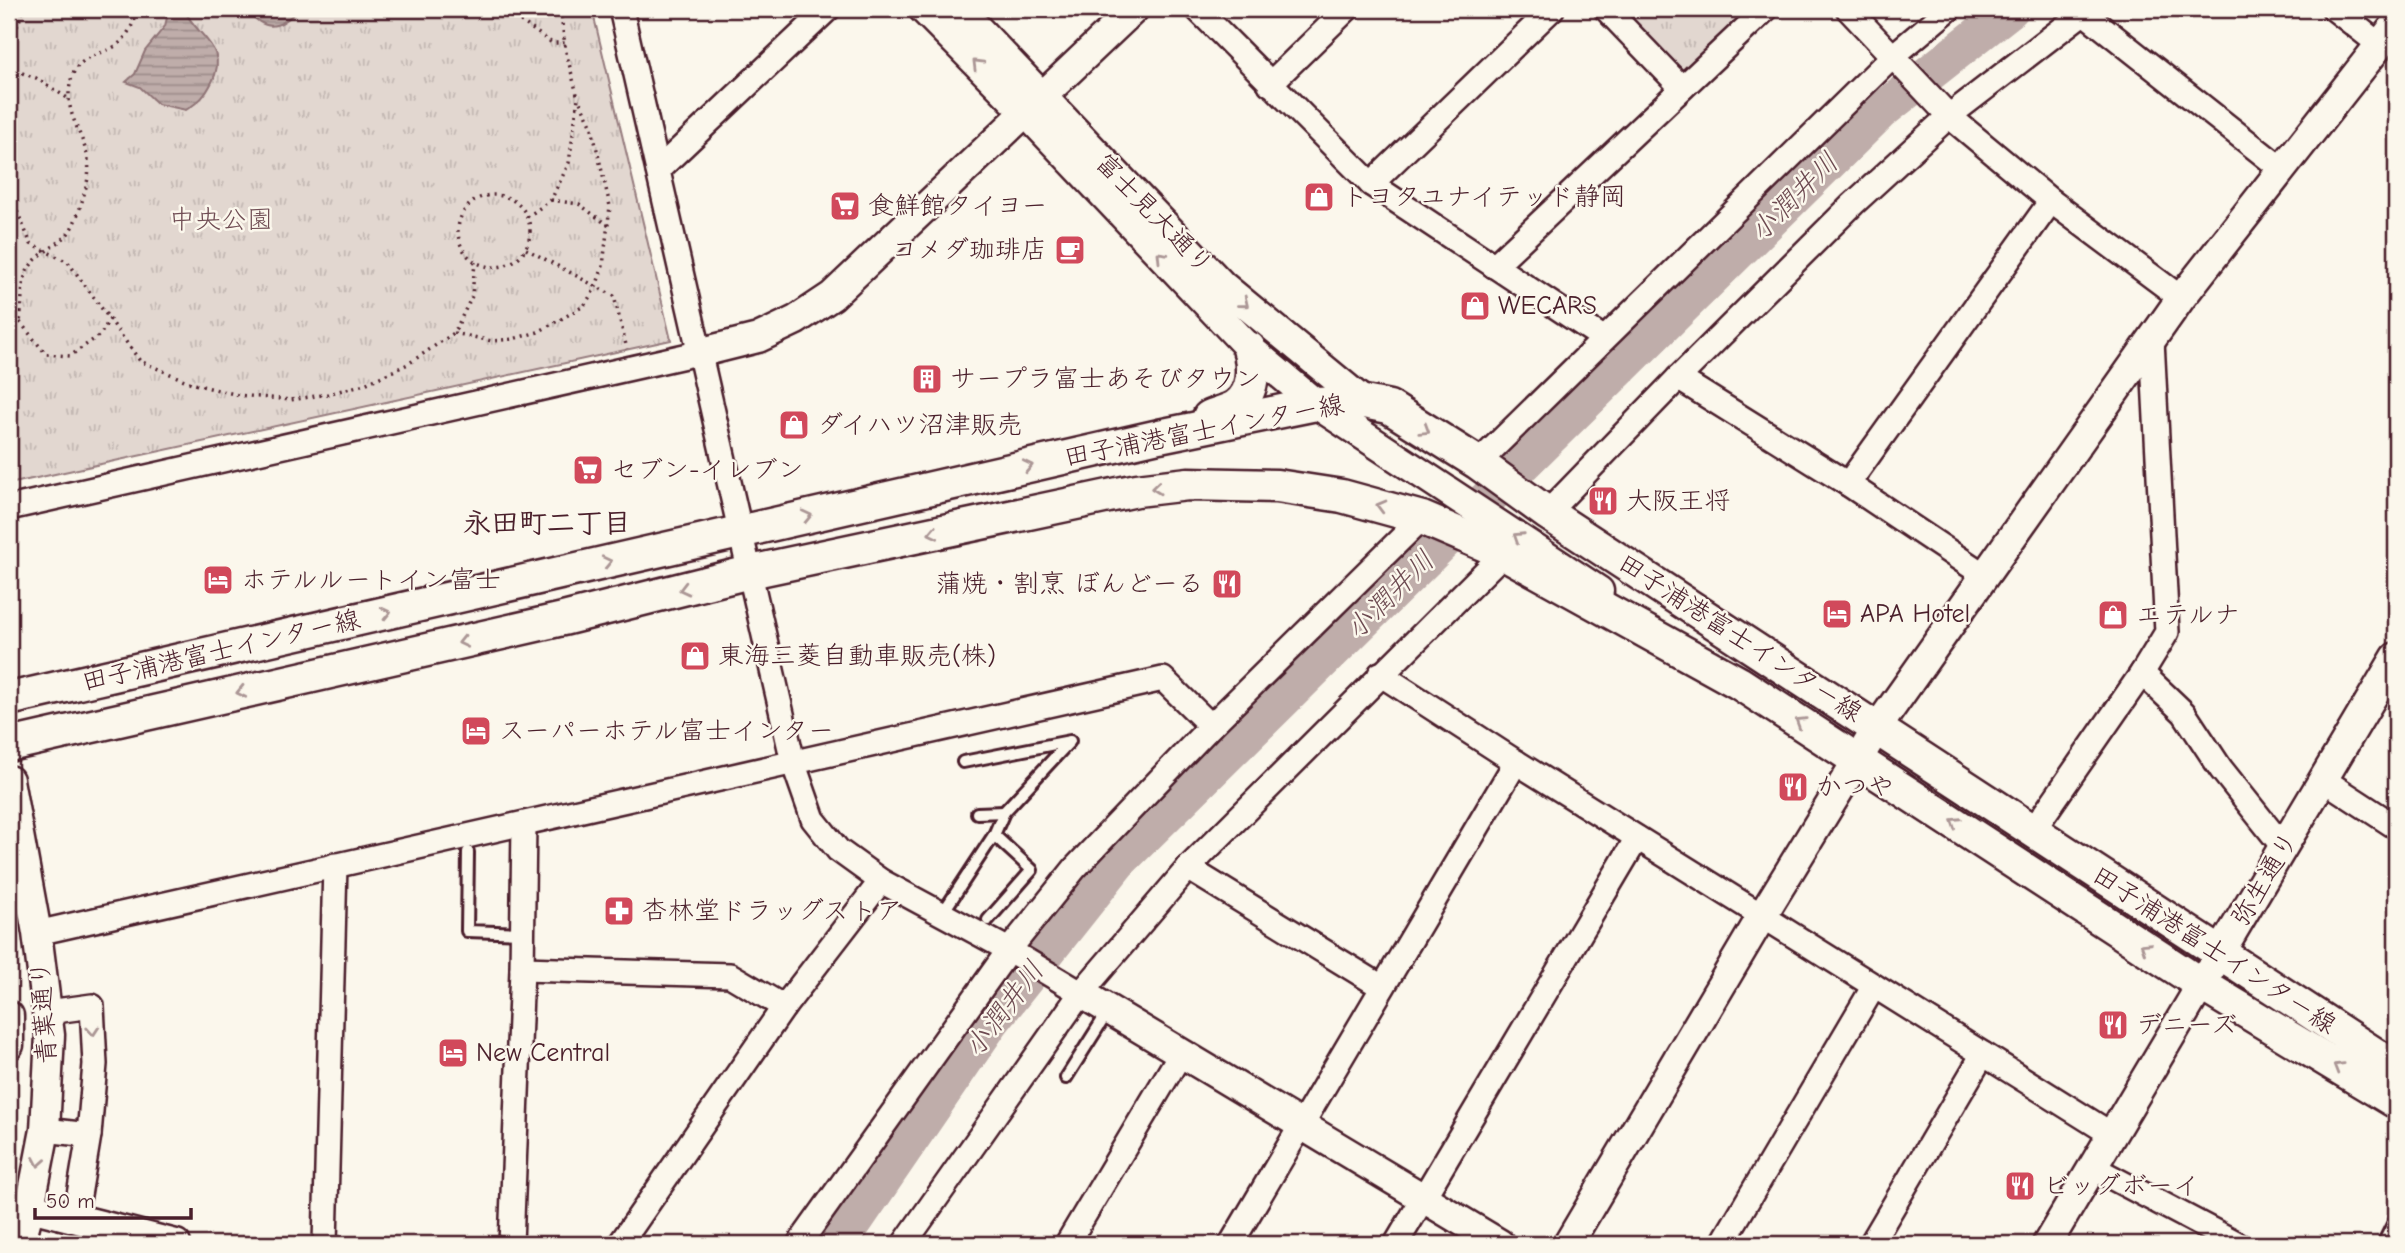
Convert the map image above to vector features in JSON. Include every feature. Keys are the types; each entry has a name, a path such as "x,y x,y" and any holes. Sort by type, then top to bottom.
{"main road":[{"path":"1159,436 1237,406 1247,392 1253,376 1254,365 1249,348"},
{"name":"田子浦港富士インター線","path":"9,699 1159,436 1316,404 1364,402 1389,407 1478,463 1547,513 2396,1068"},
{"name":"田子浦港富士インター線","path":"9,745 549,622 750,572 1137,489 1188,484 1277,486 1342,496 1422,517 1504,553 1739,683 2202,985 2396,1102"}],"street":[{"path":"621,9 793,762 813,819 838,850 881,881 1009,950 1500,1244"},
{"path":"659,170 828,9"},
{"name":"富士見大通り","path":"923,9 1034,105 1222,285 1364,402"},
{"name":"富士見大通り","path":"959,9 1034,105 1249,348 1316,404 1739,683"},
{"path":"9,508 758,338 796,320 832,296 1134,9"},
{"path":"1197,9 1371,184 1603,338"},
{"path":"1270,84 1347,9"},
{"path":"1371,184 1552,9"},
{"path":"1606,9 1682,88"},
{"path":"1494,266 1766,9"},
{"path":"1848,9 1945,111 2051,201 2181,298"},
{"path":"1478,463 1603,338 1899,62 1949,9"},
{"path":"1568,1244 1877,728 2181,298 2388,35 2334,9"},
{"path":"1547,513 1945,111 2085,10 2283,170"},
{"path":"1848,484 2051,201"},
{"path":"2032,832 2142,673 2167,632 2152,340"},
{"path":"1678,378 1848,484 1984,575"},
{"path":"799,1244 1009,950 1075,868 1211,726 1422,517"},
{"path":"904,1244 1081,993 1188,868 1504,553"},
{"name":"弥生通り","path":"2046,1244 2396,657"},
{"path":"2142,673 2183,713 2221,769 2284,848"},
{"path":"1380,674 2111,1134"},
{"path":"37,933 1163,679 1211,726"},
{"path":"1231,1244 1516,762"},
{"name":"青葉通り","path":"9,780 37,933 50,1035 45,1130 20,1244"},
{"path":"2324,780 2396,827"},
{"path":"511,1244 522,969 524,824"},
{"path":"1396,1244 1637,838"},
{"path":"325,1244 335,865"},
{"path":"1188,868 1381,987"},
{"path":"620,1244 784,1007 881,881"},
{"path":"522,969 730,975 784,1007"},
{"path":"1722,1244 1874,986"},
{"path":"48,1012 92,1006 95,1064 89,1135 75,1219"},
{"name":"青葉通り","path":"9,1016 9,1045"},
{"path":"1067,1244 1181,1053"},
{"path":"1871,1244 1983,1054"},
{"path":"45,1130 89,1135"},
{"path":"2092,1167 2238,1244"},
{"path":"30,1207 176,1244"}],"lane":[{"path":"942,914 994,835 1004,812 1070,741 963,762"},
{"path":"977,813 1004,812"},
{"path":"988,920 1032,870 994,835"},
{"path":"468,852 467,931 522,933"},
{"path":"1066,1078 1110,1010"},
{"path":"2383,1244 2396,1218"}],"path":[{"path":"9,46 24,9"},
{"path":"110,319 100,335 70,356 46,354 20,322 26,274 44,251 66,236 84,195 88,156 72,120 69,99 74,72 98,52 116,46 133,24 138,9"},
{"path":"479,9 509,13 552,43 565,43"},
{"path":"509,13 515,9"},
{"path":"454,334 492,341 538,332 584,306 596,287 603,266 610,206 591,124 578,98 560,9"},
{"path":"9,68 36,78 69,99"},
{"path":"527,216 551,200 569,163 578,98"},
{"path":"9,192 31,244 68,262 139,361 194,384 238,395 291,400 327,394 365,384 408,364 454,334 472,296 475,262"},
{"path":"487,195 511,199 521,206 527,216 530,239 519,258 509,265 486,267 466,254 460,243 460,219 466,208 487,195"},
{"path":"551,200 579,204 609,226"},
{"path":"526,249 614,296 631,368"},
{"path":"9,327 20,322"}],"green space":[{"name":"中央公園","path":"9,9 592,9 671,340 9,484"},
{"path":"1620,9 1755,9 1690,71 1678,71"}],"shaded area":[{"path":"169,9 184,9 209,42 217,59 216,70 207,91 186,110 158,104 140,87 126,82 135,74 145,51 165,26"},
{"path":"249,9 300,9 282,23 272,26 260,22"}],"waterway":[{"name":"小潤井川","path":"839,1244 991,1022 1118,862 1880,112 2011,9"}],"place":[{"name":"トヨタユナイテッド静岡","path":"1319,197"},
{"name":"食鮮館タイヨー","path":"845,206"},
{"name":"コメダ珈琲店","path":"1070,250"},
{"name":"WECARS","path":"1475,306"},
{"name":"サープラ富士あそびタウン","path":"927,379"},
{"name":"ダイハツ沼津販売","path":"794,425"},
{"name":"セブン-イレブン","path":"588,470"},
{"name":"大阪王将","path":"1603,501"},
{"name":"ホテルルートイン富士","path":"218,580"},
{"name":"蒲焼・割烹 ぼんどーる","path":"1227,584"},
{"name":"APA Hotel","path":"1837,614"},
{"name":"エテルナ","path":"2113,615"},
{"name":"東海三菱自動車販売(株)","path":"695,656"},
{"name":"スーパーホテル富士インター","path":"476,731"},
{"name":"かつや","path":"1793,787"},
{"name":"杏林堂ドラッグストア","path":"619,911"},
{"name":"デニーズ","path":"2113,1025"},
{"name":"New Central","path":"453,1053"},
{"name":"ビッグボーイ","path":"2020,1186"}],"district":[{"name":"永田町二丁目","path":"547,523"}]}
